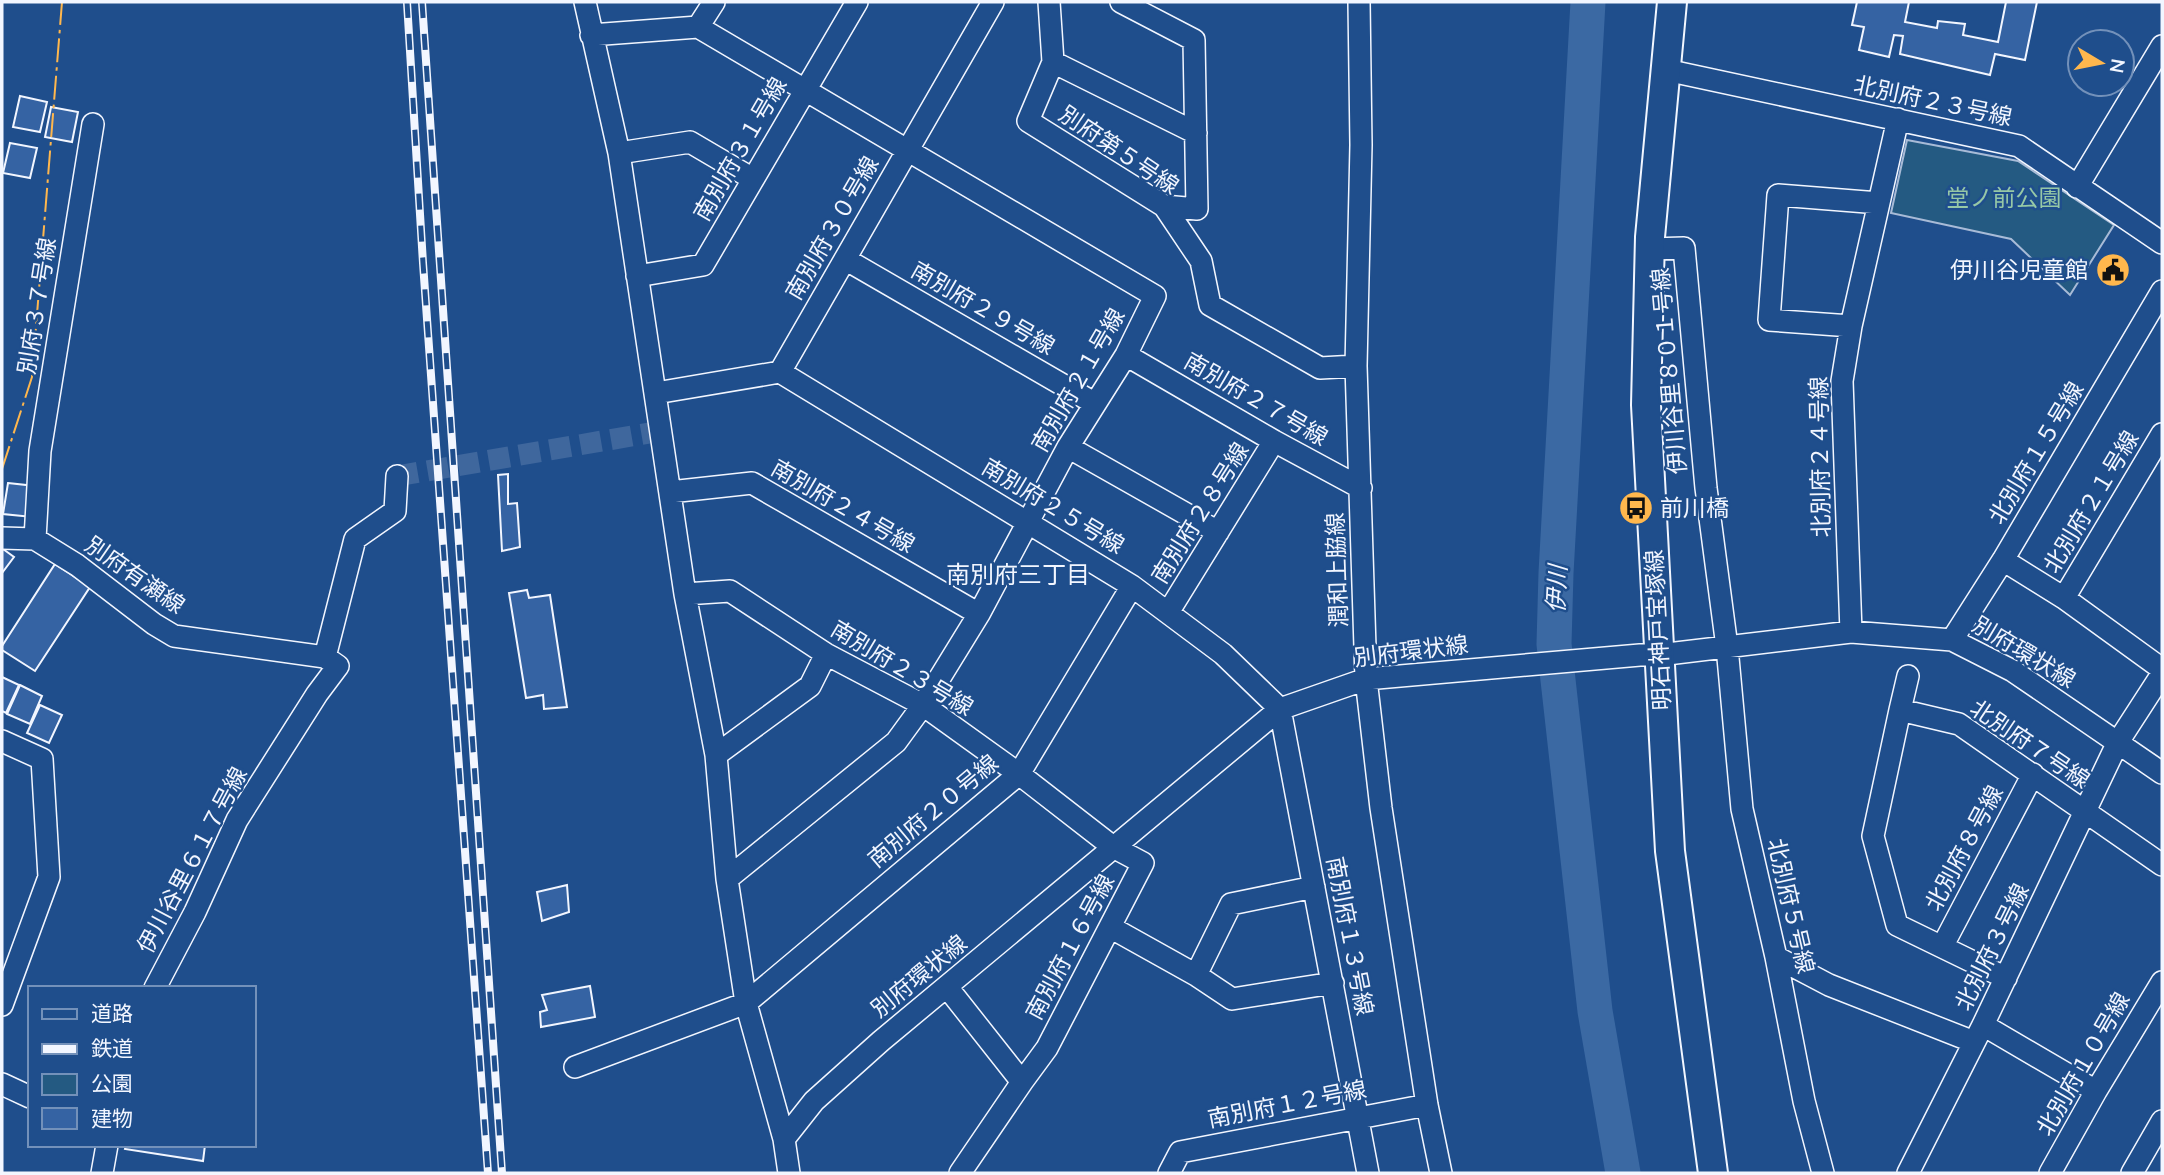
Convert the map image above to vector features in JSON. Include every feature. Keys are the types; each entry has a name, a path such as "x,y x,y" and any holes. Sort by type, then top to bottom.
{"main road":[{"name":"明石神戸宝塚線","path":"1672,2 1650,249 1646,405 1649,655 1670,851 1713,1173"}],"street":[{"path":"585,2 619,153 685,594 716,755 727,879 746,1003 784,1139 789,1173"},
{"path":"591,35 698,27 714,2"},
{"name":"南別府３１号線","path":"638,276 703,265 857,2"},
{"name":"南別府３０号線","path":"780,372 993,2"},
{"name":"別府第５号線","path":"1049,2 1053,62 1028,121 1164,206 1201,261 1209,306 1320,368 1356,366"},
{"path":"1121,2 1194,40 1197,209 1164,206"},
{"name":"潤和上脇線","path":"1359,2 1361,145 1356,366 1366,679 1381,808 1427,1105 1441,1173"},
{"name":"南別府２１号線","path":"698,27 1155,296 1126,355 1068,447 979,614 923,705 896,742 727,879"},
{"path":"2077,187 2162,46"},
{"path":"1053,62 1196,133"},
{"name":"北別府２３号線","path":"1666,71 2019,146 2162,243"},
{"name":"北別府２４号線","path":"1851,632 1842,381 1851,326 1898,119"},
{"name":"別府３７号線","path":"35,539 40,451 93,124"},
{"path":"619,153 690,142 753,178"},
{"path":"1851,326 1769,320 1778,195 1879,203"},
{"name":"伊川谷里８０１号線","path":"1650,249 1684,248 1706,488 1727,647"},
{"name":"南別府２９号線","path":"845,259 1094,403"},
{"name":"北別府１５号線","path":"1952,640 2003,560 2162,291"},
{"name":"南別府２７号線","path":"1126,355 1361,488"},
{"path":"656,393 780,372"},
{"name":"南別府２５号線","path":"780,372 1028,521 1170,611 1223,654 1280,709"},
{"name":"北別府２１号線","path":"2064,598 2162,434"},
{"name":"南別府２８号線","path":"1170,611 1275,441"},
{"path":"1068,447 1218,532"},
{"path":"325,657 355,539 395,511 397,476"},
{"name":"南別府２４号線","path":"670,492 752,483 979,614"},
{"path":"2,538 35,539"},
{"name":"別府有瀬線","path":"35,539 77,565 154,624 174,636 325,657"},
{"path":"2003,560 2064,598 2162,672"},
{"name":"南別府２０号線","path":"575,1067 746,1003 1018,774 1132,586"},
{"name":"南別府２３号線","path":"685,594 730,591 826,654 923,705 1113,847"},
{"name":"別府環状線","path":"784,1139 823,1093 881,1041 1280,709 1366,679 1649,655 1851,632 1952,640 2013,671 2162,773"},
{"name":"北別府５号線","path":"1727,647 1742,809 1776,957 1804,1101 1823,1173"},
{"path":"716,755 810,686 826,654"},
{"name":"伊川谷里６１７号線","path":"156,986 195,912 237,820 317,694 338,666 325,657"},
{"name":"北別府３号線","path":"1908,1173 2006,978 2118,742 2162,672"},
{"path":"1908,676 1873,836 1897,925 2006,978"},
{"name":"南別府１３号線","path":"1280,709 1368,1173"},
{"name":"北別府７号線","path":"1900,710 1959,724 2162,865"},
{"path":"2,741 43,758 49,877 2,1005"},
{"name":"北別府８号線","path":"1942,947 2033,774"},
{"name":"南別府１６号線","path":"1022,1082 1046,1048 1143,863 1113,847"},
{"path":"1196,975 1231,904 1314,887"},
{"path":"1110,927 1196,975 1232,999 1333,983"},
{"path":"1776,957 1829,985 1979,1033 2096,1091"},
{"name":"北別府１０号線","path":"2050,1173 2162,982"},
{"path":"947,988 1022,1082 960,1173"},
{"path":"2,1084 28,1096"},
{"name":"南別府１２号線","path":"1169,1173 1180,1152 1427,1105"},
{"path":"2133,1173 2162,1121"},
{"path":"103,1173 107,1147"}],"green space":[{"name":"堂ノ前公園","path":"1907,140 2018,161 2114,225 2070,295 2011,239 1891,213"}],"building":[{"path":"1857,2 1909,2 1905,22 1937,28 1938,21 1965,24 1963,35 1998,42 2006,2 2037,2 2025,60 1995,54 1990,75 1900,54 1903,36 1894,35 1889,57 1859,50 1864,27 1852,25"},
{"path":"20,96 47,102 40,132 13,127"},
{"path":"51,107 78,112 72,142 45,137"},
{"path":"10,143 37,148 30,178 3,173"},
{"path":"508,474 508,504 517,503 520,547 502,551 498,475"},
{"path":"8,483 35,486 32,517 3,514"},
{"path":"3,549 14,557 2,573 2,551"},
{"path":"55,564 90,587 35,671 2,650 2,646"},
{"path":"527,590 529,598 550,595 567,707 544,709 543,695 526,698 509,593"},
{"path":"2,677 19,685 6,713 2,711"},
{"path":"20,685 42,696 30,724 7,714"},
{"path":"40,705 62,715 49,743 27,733"},
{"path":"567,885 569,912 542,921 537,892"},
{"path":"590,986 595,1017 541,1027 540,1012 547,1010 542,995"},
{"path":"126,1147 205,1147 203,1161"}],"waterway":[{"name":"伊川","path":"1588,2 1554,644 1595,1011 1623,1173"}],"tunnel":[{"path":"397,476 661,431"}],"railway":[{"path":"407,2 488,1173"},
{"path":"422,2 502,1173"}],"power":[{"path":"2,469 32,377 62,2"}],"place":[{"name":"伊川谷児童館","path":"2113,270"},
{"name":"前川橋","path":"1636,508"}],"district":[{"name":"南別府三丁目","path":"1018,575"}]}
